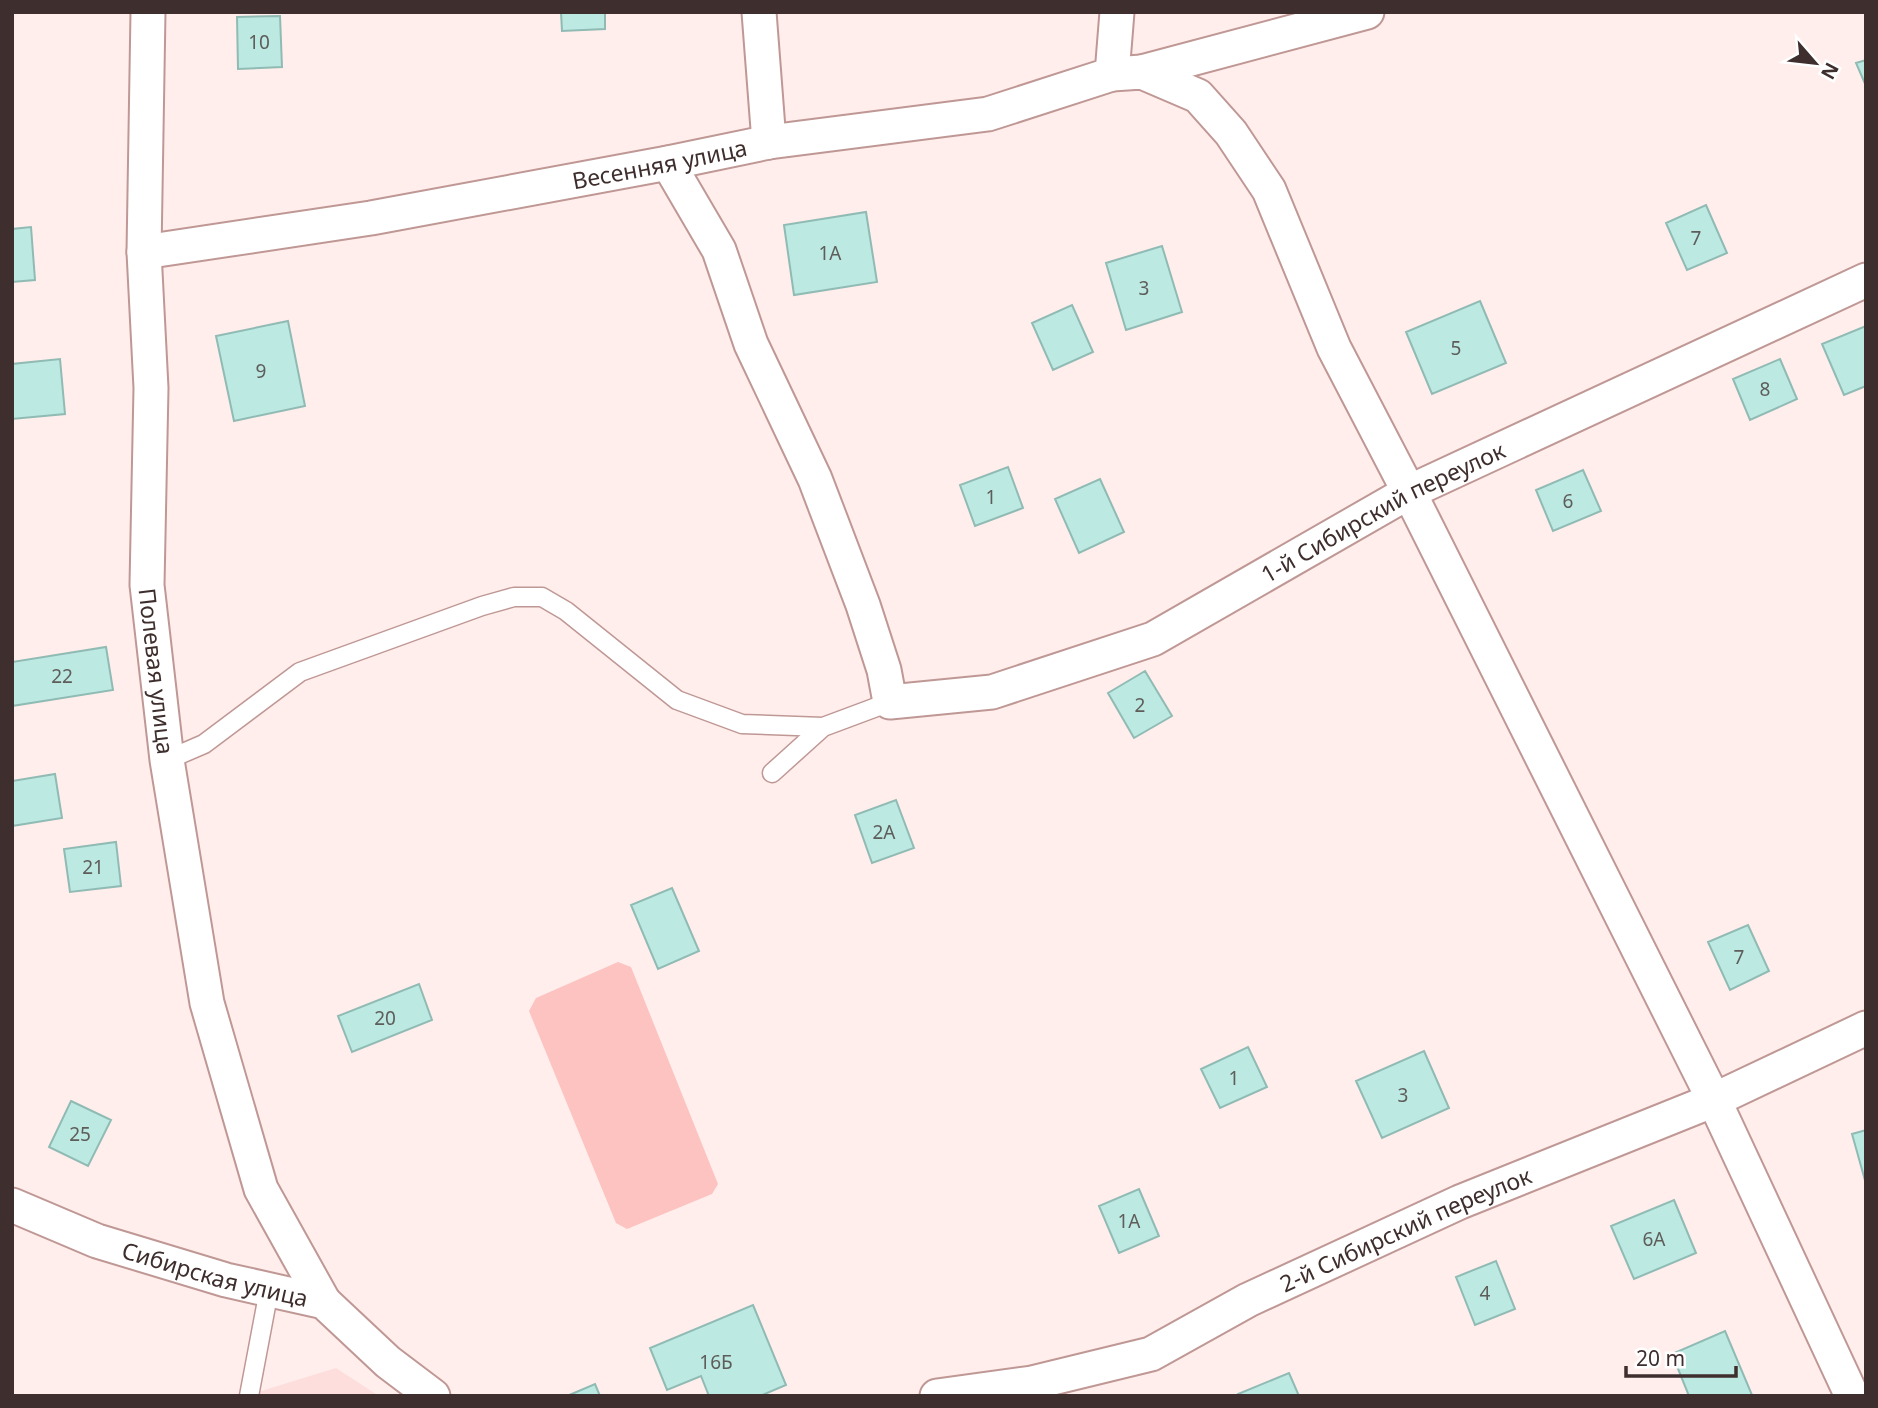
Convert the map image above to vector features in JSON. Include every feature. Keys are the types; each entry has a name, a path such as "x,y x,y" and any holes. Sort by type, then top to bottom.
{"street":[{"name":"Полевая улица","path":"148,12 145,252 151,388 147,585 167,760 208,1003 253,1162 261,1189 324,1302"},
{"path":"759,12 769,142"},
{"path":"1117,12 1127,73 1198,96 1231,133 1269,190 1334,348 1714,1100 1852,1396"},
{"name":"Весенняя улица","path":"145,252 371,218 769,142 988,114 1127,73 1367,12"},
{"path":"668,163 719,250 751,344 815,479 863,605 884,670 890,702"},
{"name":"1-й Сибирский переулок","path":"890,702 992,692 1153,639 1409,492 1866,280"},
{"name":"2-й Сибирский переулок","path":"937,1396 1036,1389 1151,1354 1248,1300 1460,1202 1714,1100 1866,1028"},
{"name":"Сибирская улица","path":"12,1205 97,1241 226,1280 324,1302 388,1362 433,1396"}],"lane":[{"path":"167,760 204,744 300,671 514,597 542,597 566,611 677,700 742,724 823,727"},
{"path":"772,773 823,727 890,702"},
{"path":"249,1396 269,1290"}],"shaded area":[{"path":"618,962 631,967 718,1184 712,1194 627,1229 616,1223 529,1011 536,998"},
{"path":"336,1368 379,1396 245,1396"}],"building":[{"path":"561,12 605,12 605,29 562,31"},
{"path":"280,16 282,67 238,69 237,17"},
{"path":"1866,60 1866,86 1856,63"},
{"path":"1706,205 1727,253 1687,270 1666,223"},
{"path":"866,212 877,282 794,295 784,225"},
{"path":"31,227 35,280 12,282 12,229"},
{"path":"1162,246 1182,312 1126,330 1106,263"},
{"path":"1480,301 1506,363 1432,394 1406,332"},
{"path":"1072,305 1093,352 1053,370 1032,323"},
{"path":"288,321 305,406 234,421 216,336"},
{"path":"1866,326 1866,386 1844,395 1822,344"},
{"path":"60,359 65,414 12,419 12,364"},
{"path":"1780,359 1797,399 1750,420 1733,379"},
{"path":"1008,467 1023,508 975,526 960,485"},
{"path":"1583,470 1601,511 1553,531 1536,490"},
{"path":"1100,479 1124,532 1079,553 1055,499"},
{"path":"106,647 113,690 12,706 12,662"},
{"path":"1145,671 1172,716 1134,738 1108,693"},
{"path":"55,774 62,818 12,826 12,781"},
{"path":"896,800 914,848 872,863 855,815"},
{"path":"116,842 121,886 70,892 64,849"},
{"path":"672,888 699,951 658,969 631,905"},
{"path":"1748,925 1769,971 1730,990 1708,942"},
{"path":"419,984 432,1020 352,1052 338,1016"},
{"path":"1248,1047 1267,1087 1220,1108 1201,1069"},
{"path":"1424,1051 1449,1108 1382,1138 1356,1081"},
{"path":"71,1101 111,1120 88,1166 49,1147"},
{"path":"1866,1130 1866,1184 1852,1134"},
{"path":"1139,1189 1159,1236 1119,1253 1099,1206"},
{"path":"1674,1200 1696,1253 1634,1279 1611,1226"},
{"path":"1496,1261 1515,1309 1475,1325 1456,1277"},
{"path":"753,1305 786,1385 760,1396 709,1396 701,1376 667,1390 650,1348"},
{"path":"1725,1331 1752,1395 1689,1396 1672,1354"},
{"path":"1289,1373 1299,1396 1238,1394"},
{"path":"595,1384 600,1396 567,1396"}]}
